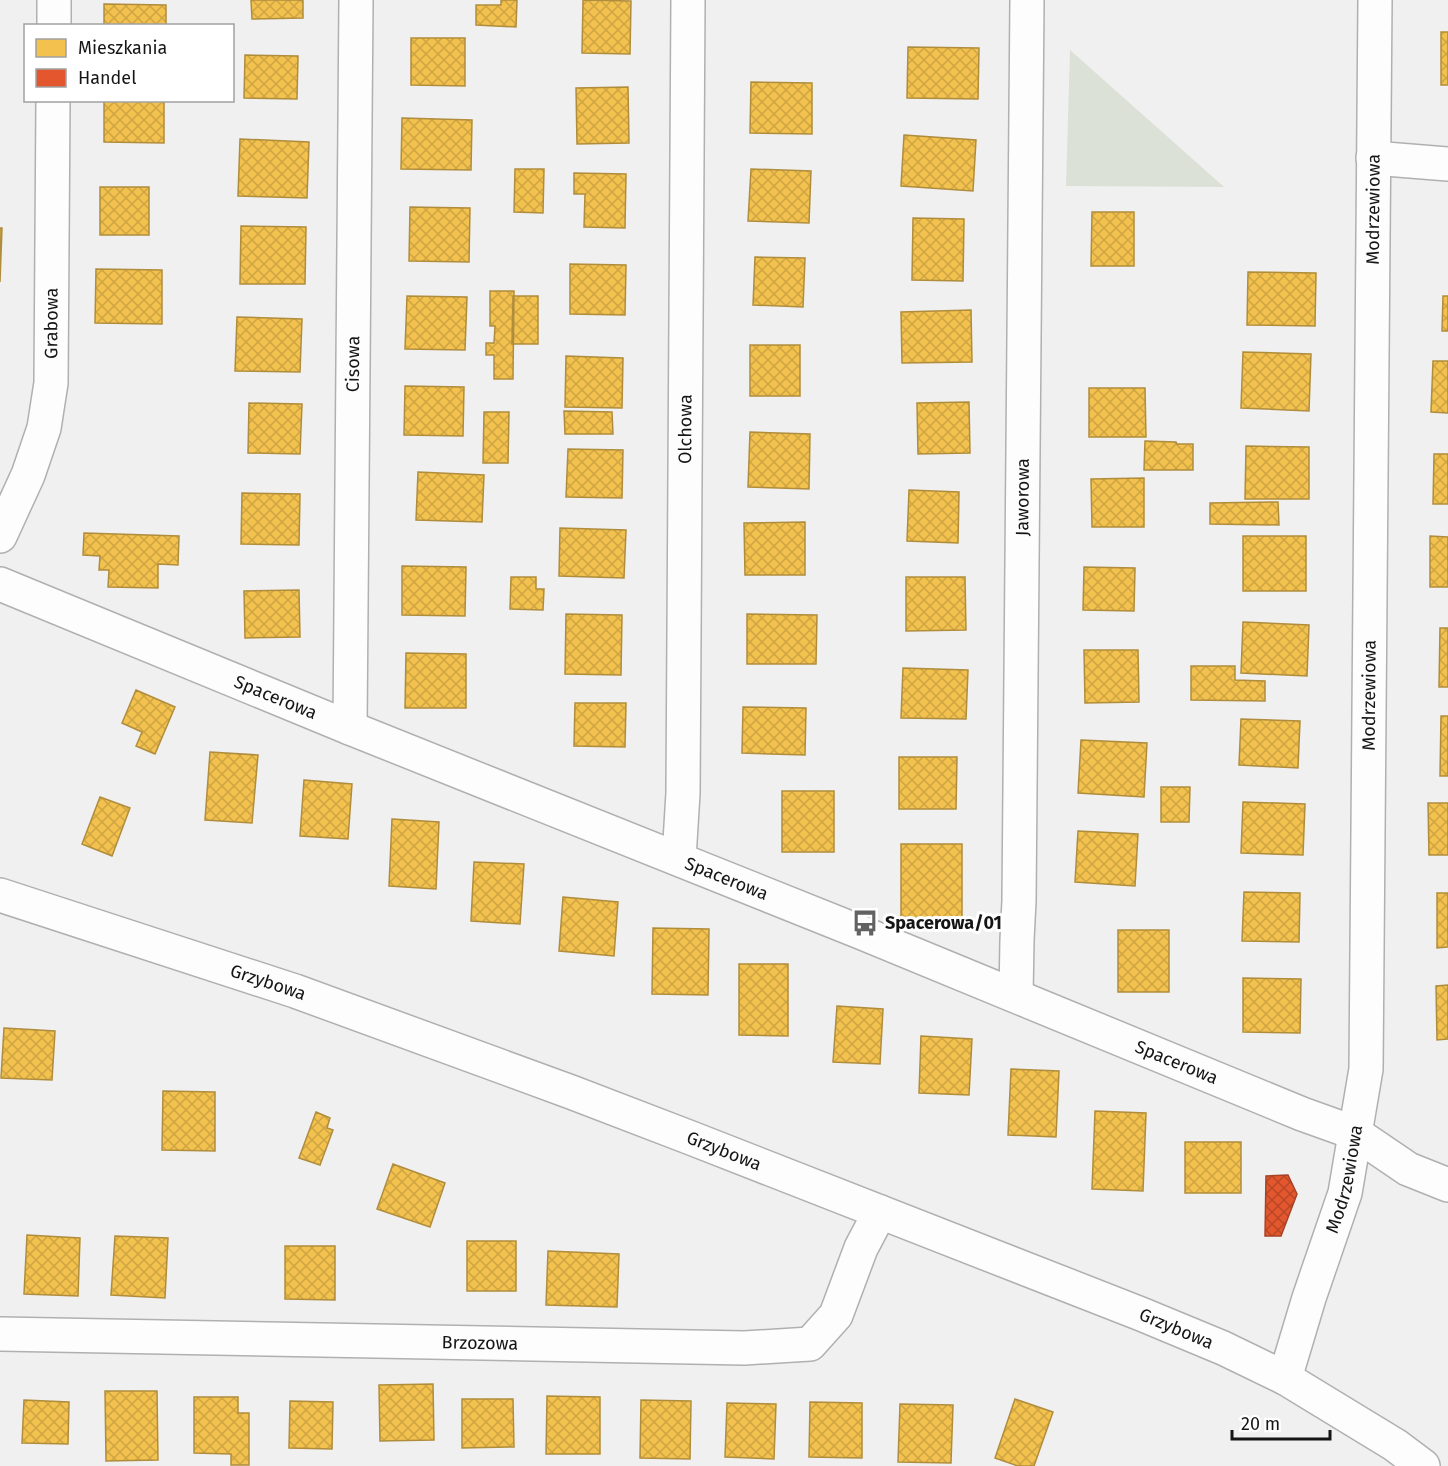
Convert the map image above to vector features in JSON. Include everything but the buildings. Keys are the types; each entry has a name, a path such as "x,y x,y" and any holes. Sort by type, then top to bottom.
{"street":[{"path":"54,0 54,24"},
{"name":"Cisowa","path":"350,728 356,0"},
{"name":"Olchowa","path":"679,858 683,793 688,0"},
{"name":"Jaworowa","path":"1017,995 1026,0"},
{"name":"Modrzewiowa","path":"1285,1378 1309,1298 1345,1193 1366,1069 1375,0"},
{"name":"Grabowa","path":"0,536 28,475 44,428 51,382 53,102"},
{"path":"1373,158 1448,164"},
{"name":"Spacerowa","path":"0,584 350,728 1017,995 1302,1114 1355,1133 1408,1169 1448,1185"},
{"name":"Grzybowa","path":"0,895 295,991 680,1134 1141,1314 1223,1348 1285,1378 1395,1445 1423,1466"},
{"name":"Brzozowa","path":"0,1334 744,1348 810,1344 836,1315 861,1248 880,1212"}],"shaded area":[{"path":"1070,50 1224,187 1066,186"}],"place":[{"name":"Spacerowa/01","path":"865,923"}]}
